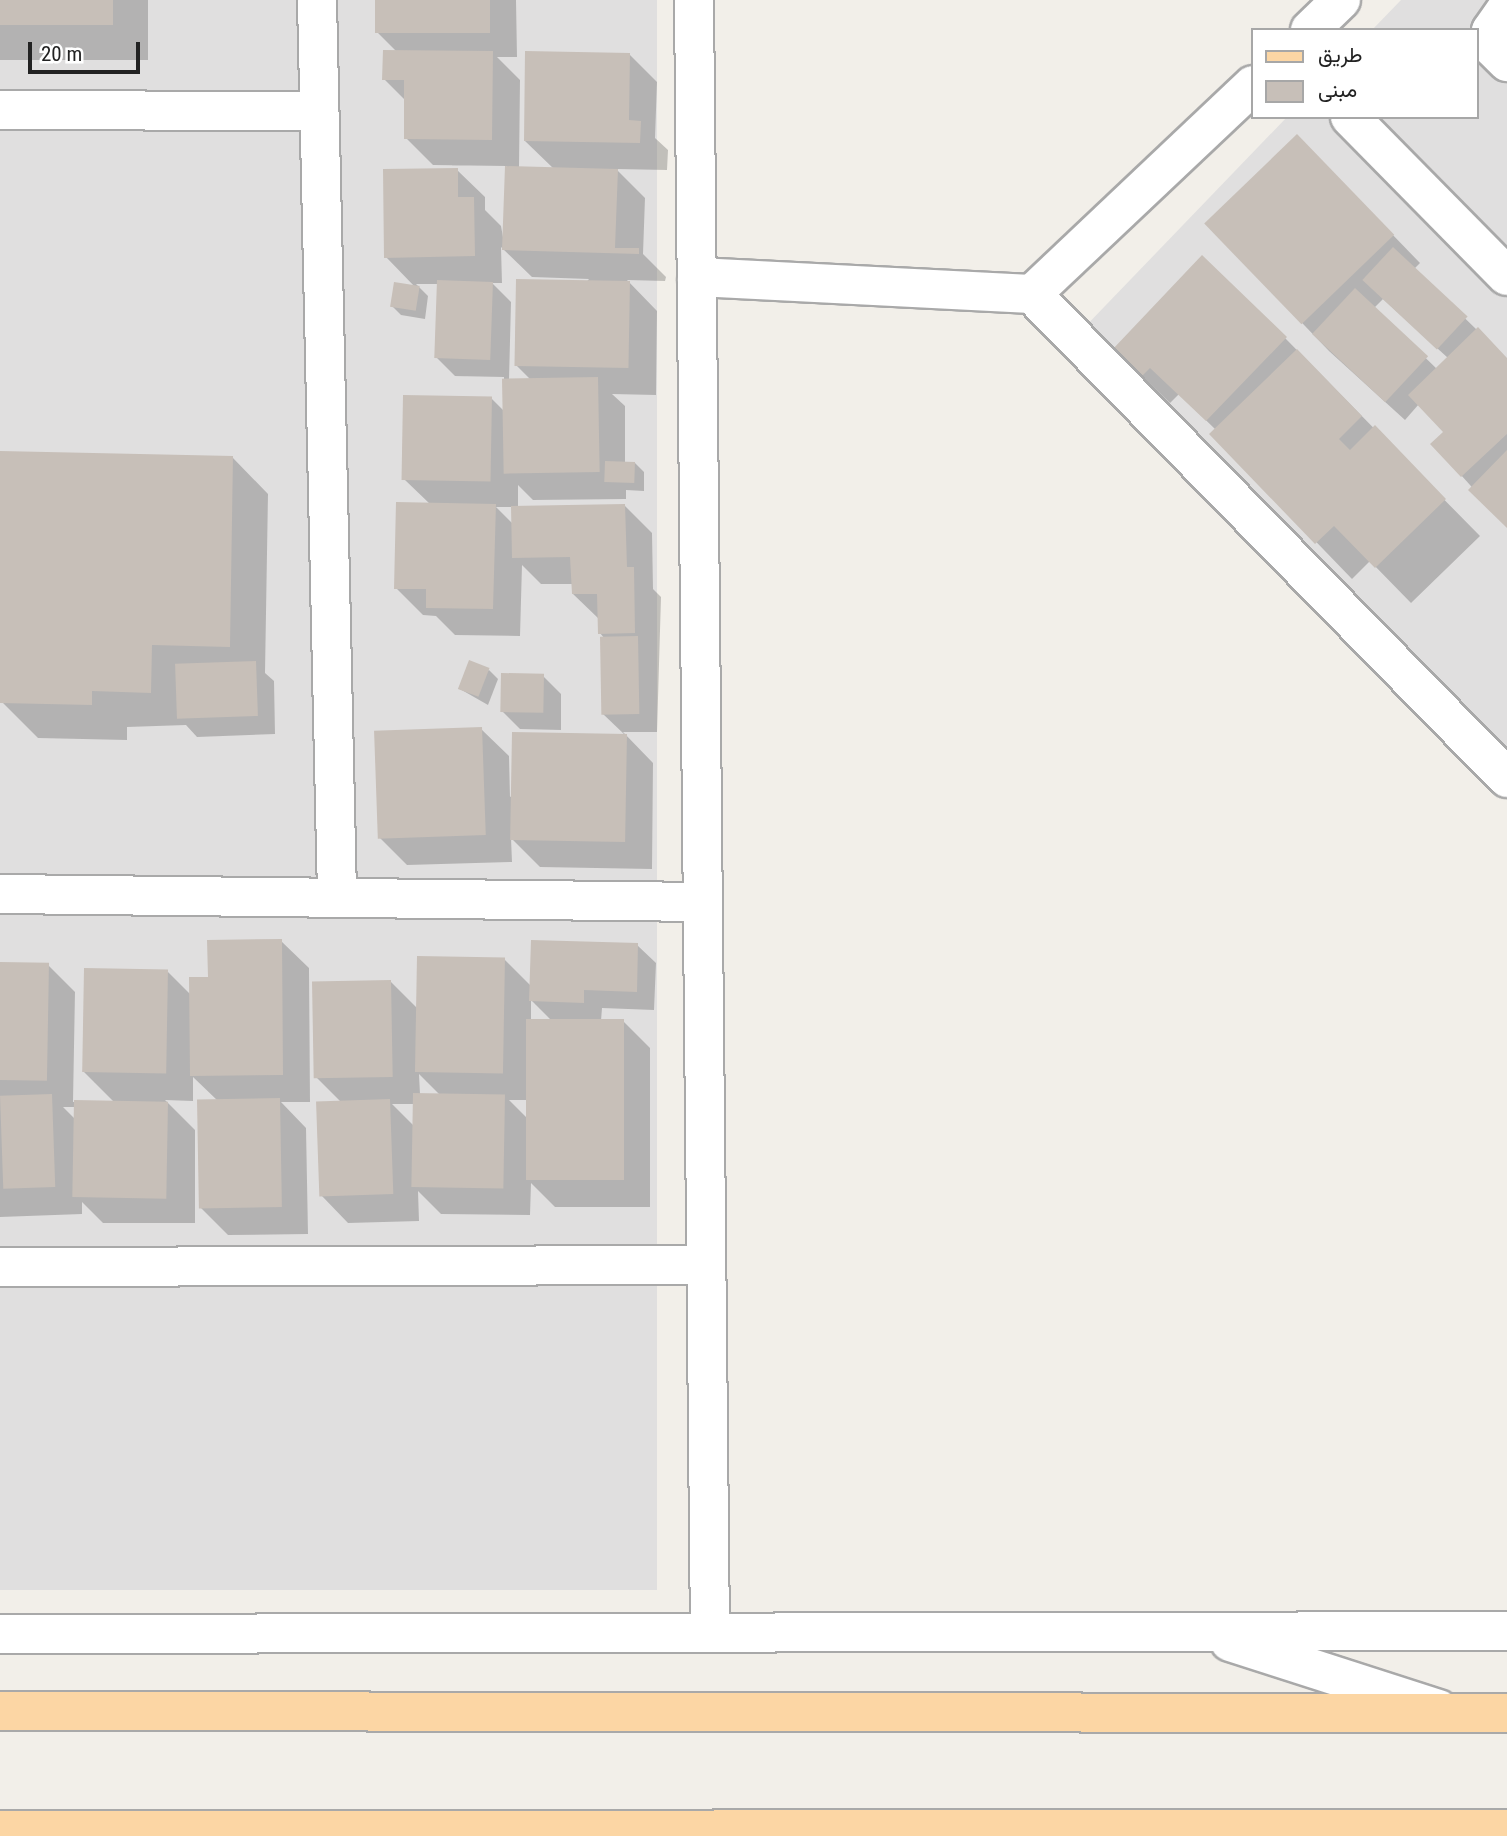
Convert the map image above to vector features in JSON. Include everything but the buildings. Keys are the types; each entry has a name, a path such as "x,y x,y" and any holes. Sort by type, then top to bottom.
{"main road":[{"path":"0,1711 1507,1713"},
{"path":"0,1830 410,1833 1507,1829"}],"street":[{"path":"317,0 337,898"},
{"path":"694,0 710,1633"},
{"path":"1313,28 1341,0"},
{"path":"1507,8 1491,31 1493,48 1507,62"},
{"path":"1032,294 1252,86"},
{"path":"0,110 318,111"},
{"path":"1352,119 1507,276"},
{"path":"697,277 1032,294 1507,778"},
{"path":"0,894 703,902"},
{"path":"0,1267 706,1265"},
{"path":"0,1634 1507,1631"},
{"path":"1201,1632 1451,1712"}],"shaded area":[{"path":"0,0 657,0 657,1590 0,1590"},
{"path":"1401,0 1507,0 1507,762 1080,332 1285,119 1479,119 1479,28 1374,28"}]}
